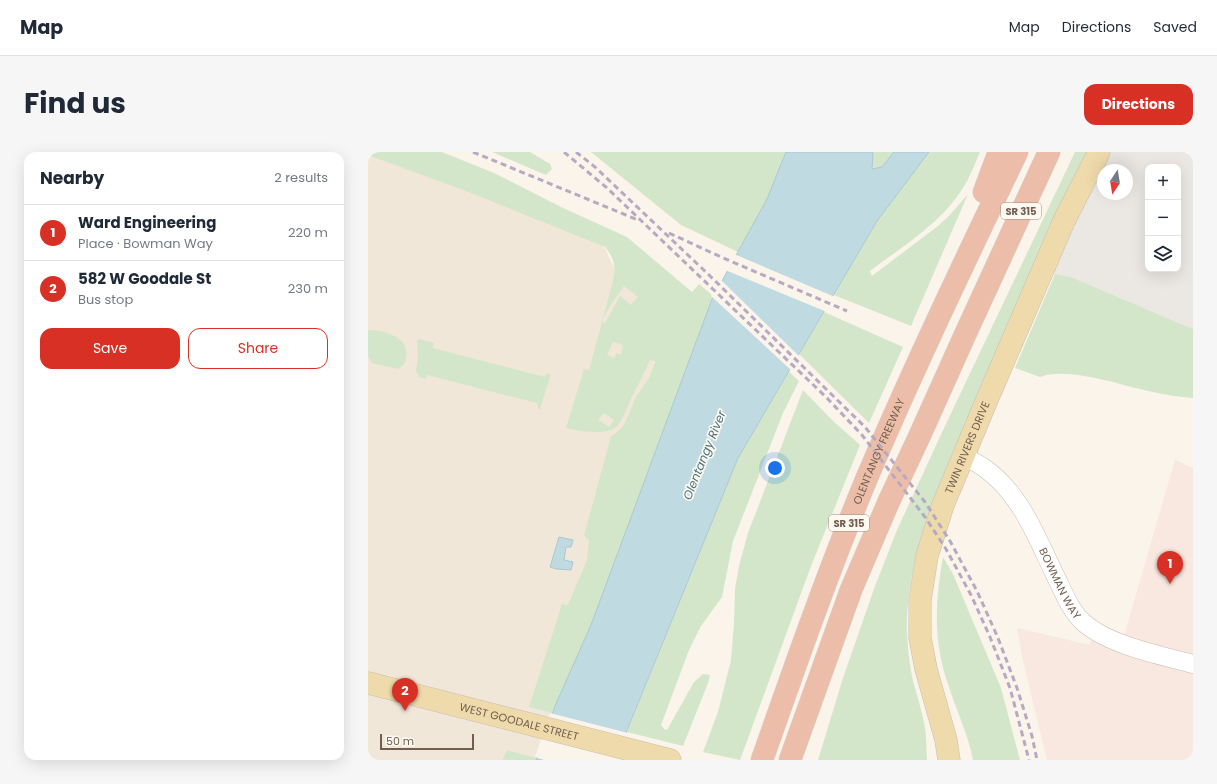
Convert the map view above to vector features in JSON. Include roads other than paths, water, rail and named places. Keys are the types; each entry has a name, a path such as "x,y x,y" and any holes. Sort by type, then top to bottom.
{"highway":[{"path":"939,316 999,152"},
{"name":"OLENTANGY FREEWAY","path":"760,760 826,580 867,480 939,316 1018,152"},
{"name":"SR 315","path":"793,755 852,590 889,501 1049,152"},
{"path":"994,270 1057,152"}],"main road":[{"name":"TWIN RIVERS DRIVE","path":"949,760 946,740 926,670 920,638 920,600 927,556 943,505 963,456 1064,221 1099,152"},
{"name":"WEST GOODALE STREET","path":"368,683 670,760"}],"street":[{"name":"BOWMAN WAY","path":"963,456 987,470 1013,497 1029,521 1073,609 1083,622 1096,632 1111,639 1193,664"}],"water":[{"name":"Olentangy River","path":"786,152 873,152 872,169 882,167 894,152 929,152 877,221 738,458 615,760 536,760 555,706 591,625 712,299 767,199"},
{"path":"559,537 573,540 571,547 566,547 564,560 573,562 571,570 550,567"}],"railway":[{"path":"473,152 638,220"},
{"path":"564,152 607,188 826,397 862,435 925,517 946,549 971,595 990,637 1010,688 1029,760"},
{"path":"576,152 595,167 708,274 865,427 925,502 950,541 977,591 998,638 1017,688 1032,736 1037,760"},
{"path":"669,233 847,311"}],"place":[{"name":"Ward Engineering","path":"1170,584"},
{"name":"582 W Goodale St","path":"405,711"}]}
